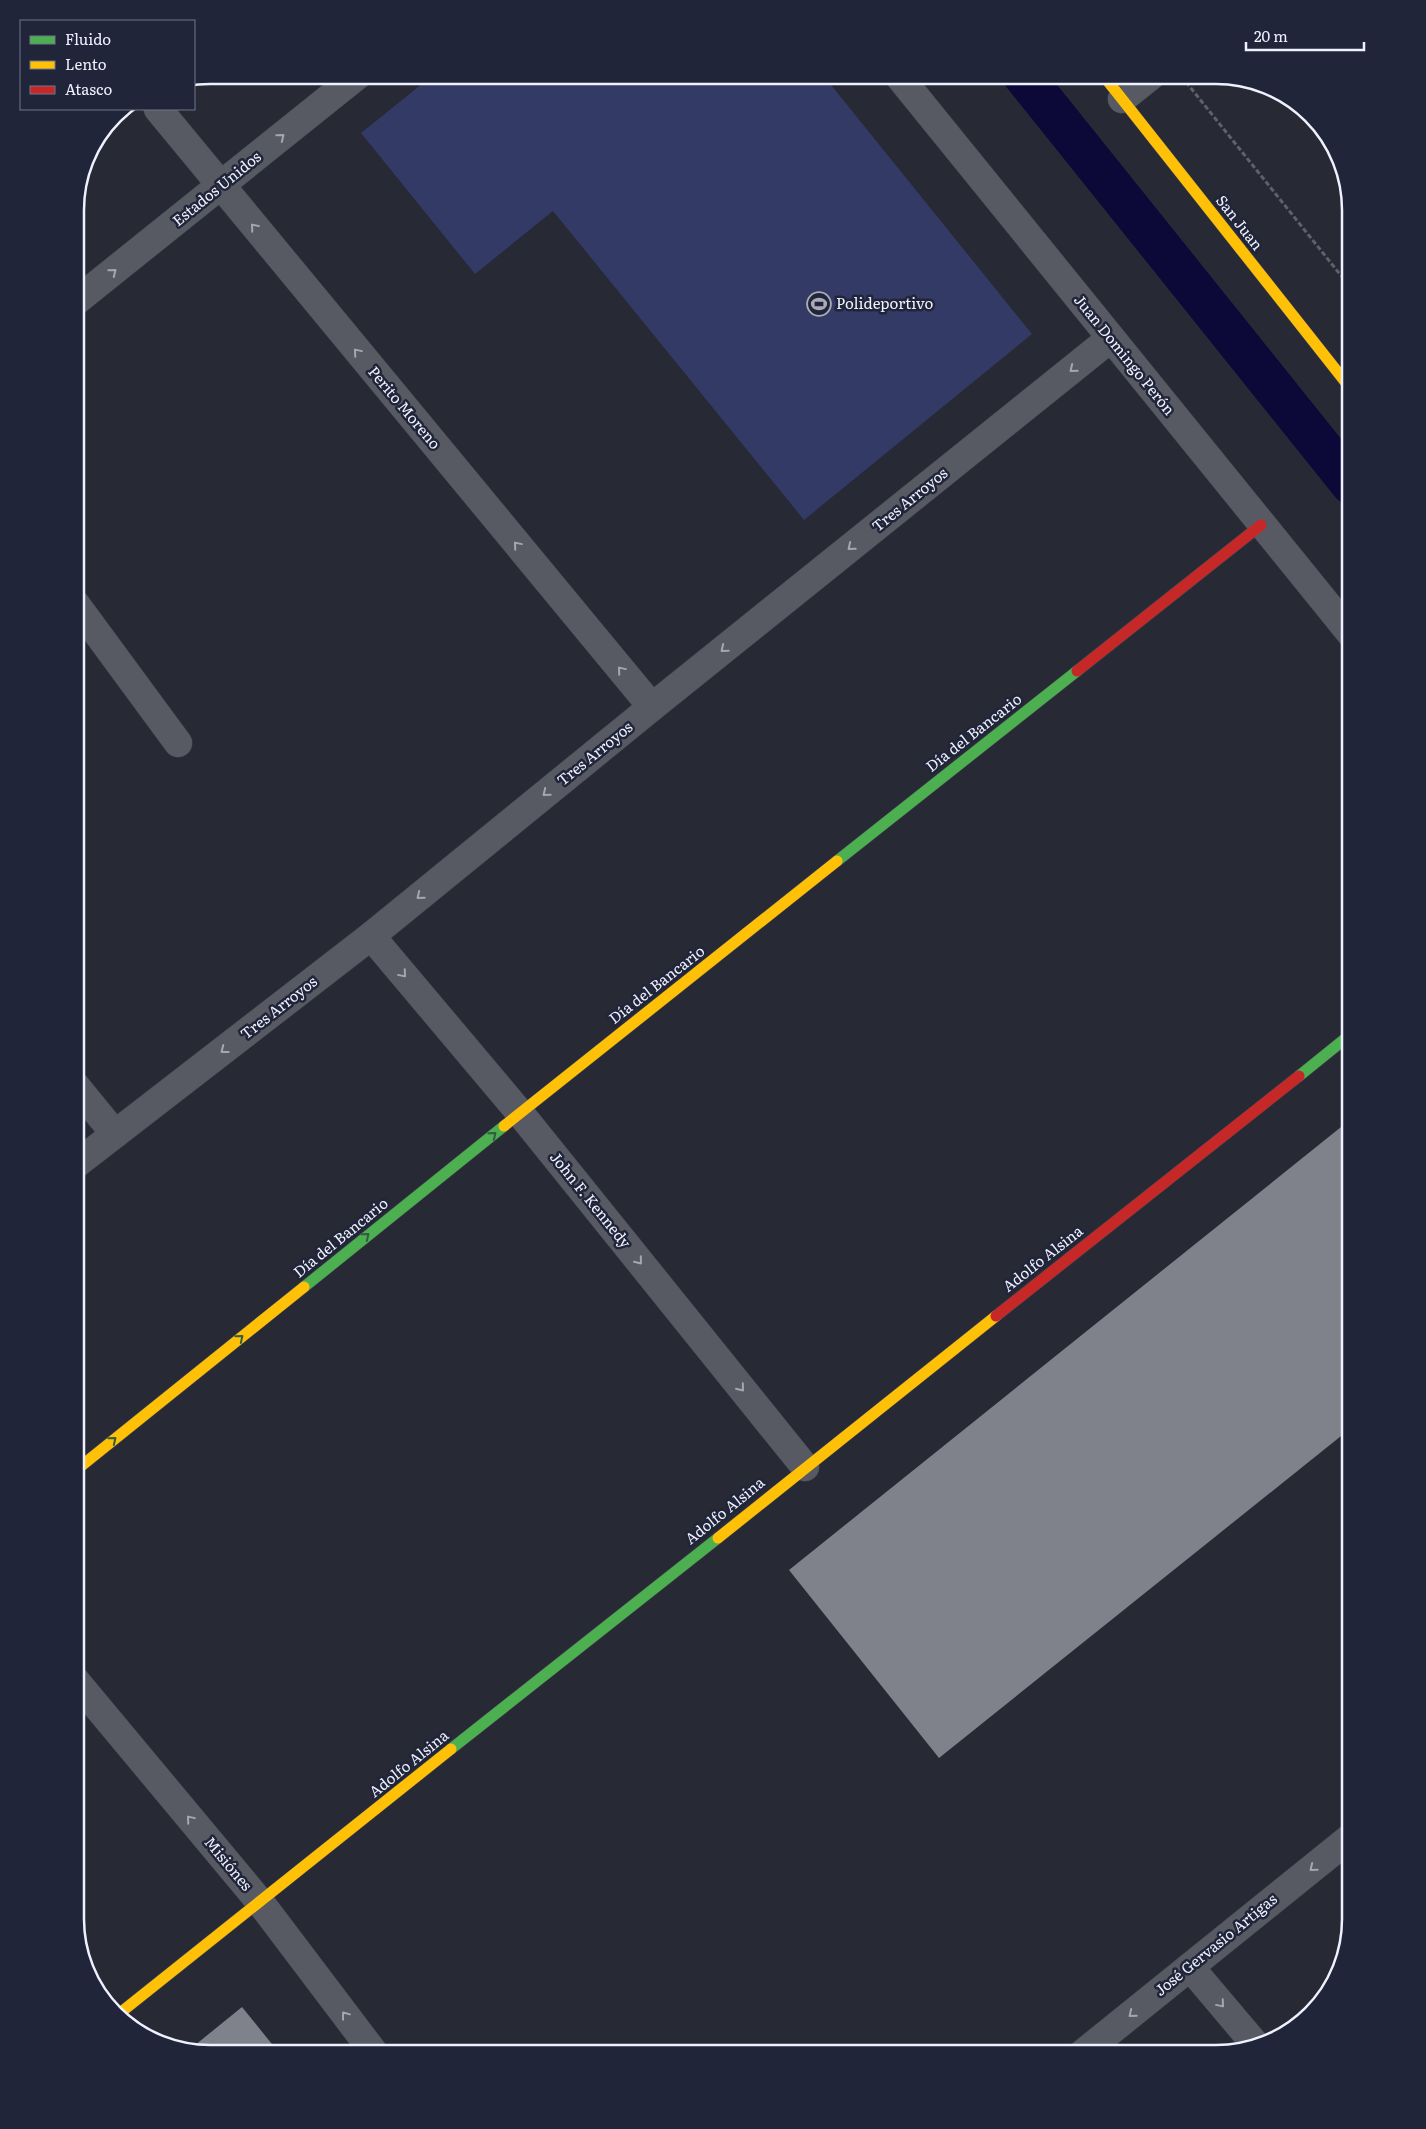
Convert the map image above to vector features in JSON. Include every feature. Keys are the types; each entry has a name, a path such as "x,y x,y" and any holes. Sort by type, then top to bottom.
{"main road":[{"name":"San Juan","path":"1110,84 1342,378"},
{"name":"Día del Bancario","path":"84,1464 520,1113 1260,525"},
{"name":"Adolfo Alsina","path":"123,2010 1342,1041"}],"street":[{"name":"Estados Unidos","path":"84,295 347,84"},
{"name":"Juan Domingo Perón","path":"905,84 1260,525 1342,623"},
{"path":"1122,99 1141,84"},
{"name":"Perito Moreno","path":"159,110 652,707"},
{"name":"Tres Arroyos","path":"84,1158 371,936 1111,338"},
{"path":"84,615 178,743"},
{"name":"John F. Kennedy","path":"371,936 520,1113 805,1467"},
{"path":"84,1096 115,1134"},
{"name":"Misiónes","path":"84,1691 260,1902 367,2045"},
{"name":"José Gervasio Artigas","path":"1093,2045 1342,1844"},
{"path":"1190,1967 1251,2040"}],"path":[{"path":"1188,84 1342,277"}],"shaded area":[{"name":"Polideportivo","path":"422,84 830,84 1032,334 804,520 553,211 475,274 361,133"}],"building":[{"path":"1342,1126 1342,1435 939,1758 789,1570"},
{"path":"242,2007 273,2045 201,2045 196,2044"}],"waterway":[{"path":"1030,84 1342,473"}],"traffic: fast":[{"path":"837,861 1077,671"},
{"path":"1299,1076 1342,1041"},
{"path":"304,1287 504,1126"},
{"path":"451,1749 718,1538"}],"traffic: slow":[{"path":"1110,84 1342,378"},
{"path":"504,1126 837,861"},
{"path":"84,1464 304,1287"},
{"path":"718,1538 996,1316"},
{"path":"123,2010 451,1749"}],"traffic: jam":[{"path":"1077,671 1261,525"},
{"path":"996,1316 1299,1076"}],"place":[{"name":"Polideportivo","path":"819,304"}]}
